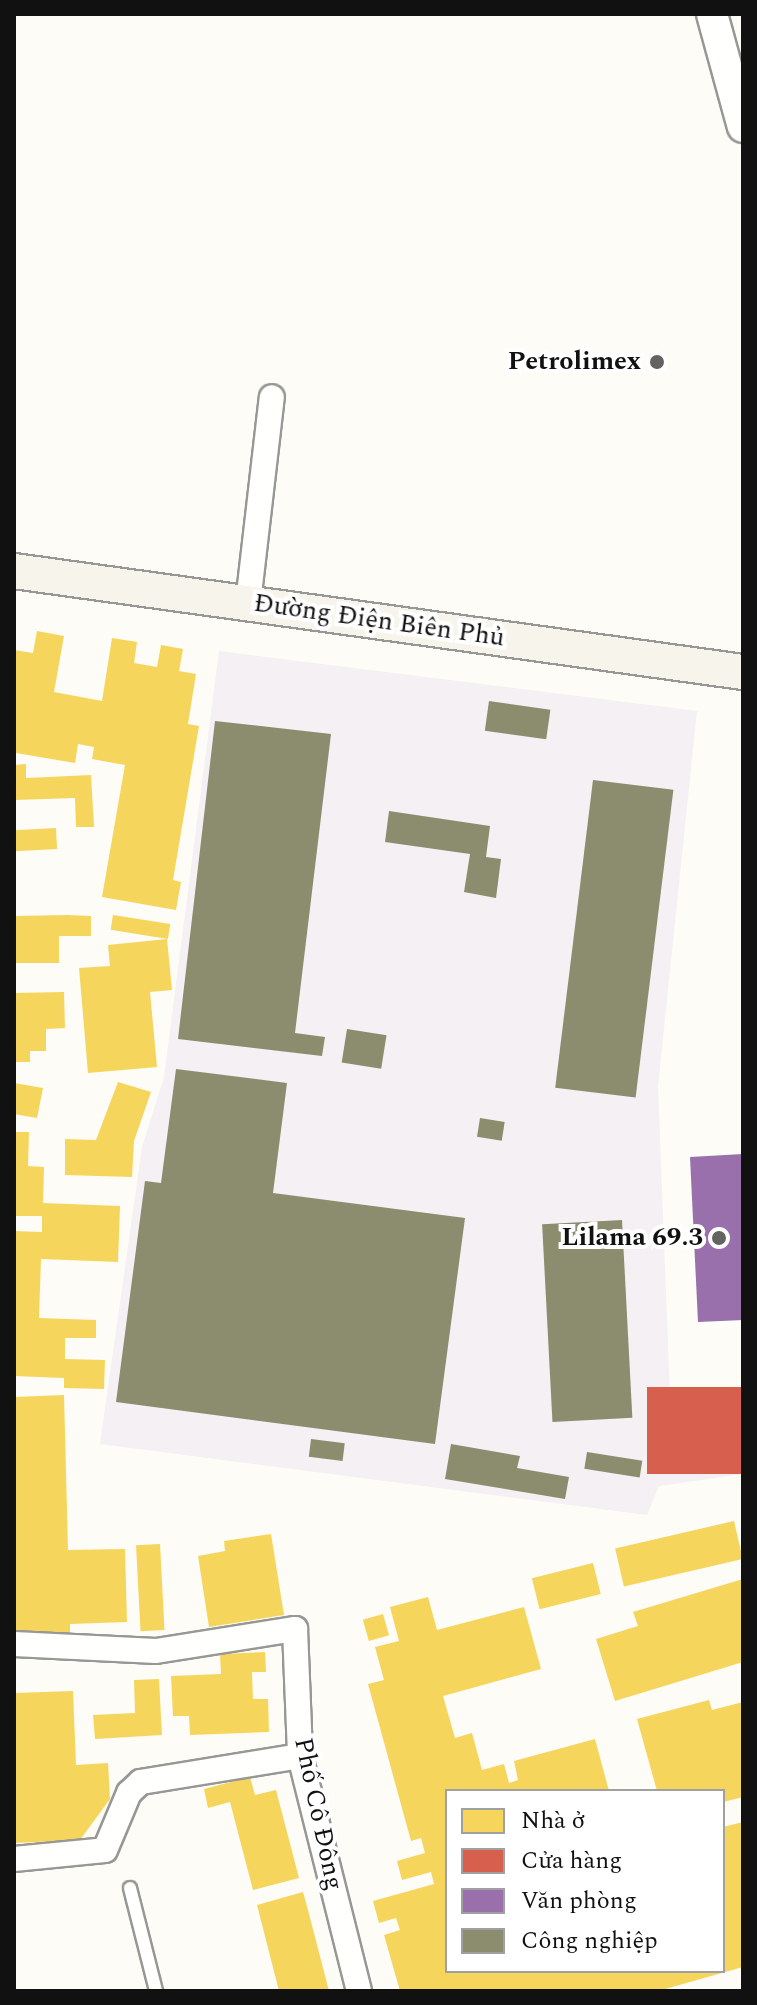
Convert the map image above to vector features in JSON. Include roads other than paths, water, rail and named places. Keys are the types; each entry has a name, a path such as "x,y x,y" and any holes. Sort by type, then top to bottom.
{"main road":[{"name":"Đường Điện Biên Phủ","path":"14,571 743,672"}],"street":[{"path":"712,14 743,127"},
{"path":"248,603 272,397"},
{"name":"Phố Cô Đông","path":"14,1644 156,1651 295,1629 300,1756 359,1991"},
{"path":"14,1859 105,1850 129,1793 141,1782 300,1756"}],"lane":[{"path":"130,1888 156,1991"}],"place":[{"name":"Petrolimex","path":"657,362"},
{"name":"Lilama 69.3","path":"719,1238"}]}
